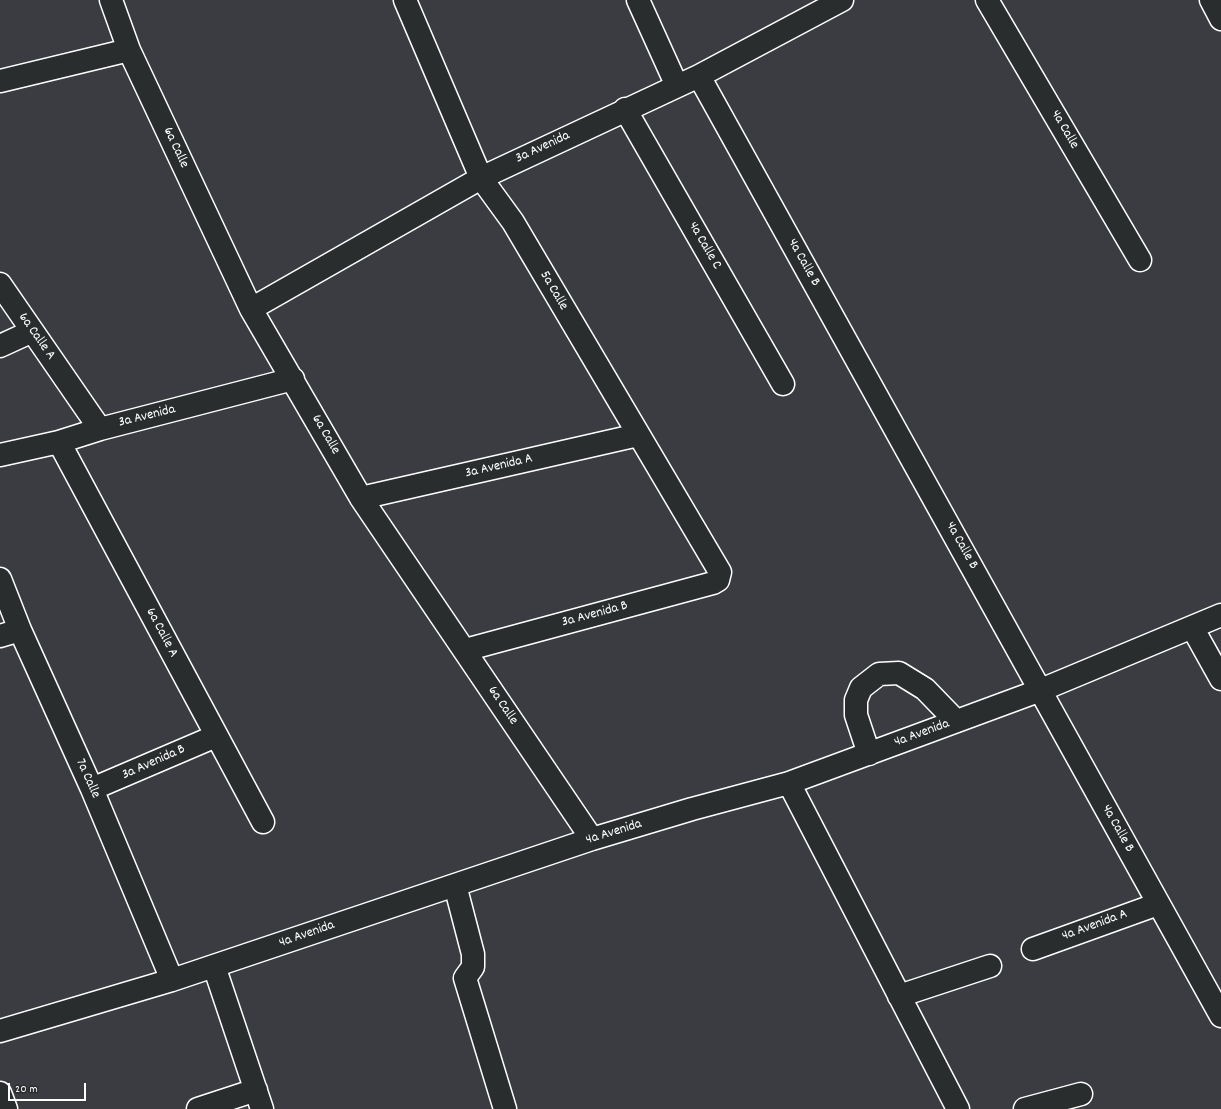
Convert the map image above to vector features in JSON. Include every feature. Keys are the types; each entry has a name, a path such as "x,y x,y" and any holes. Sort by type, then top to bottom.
{"street":[{"name":"6a Calle","path":"112,0 129,50 251,309 361,498 592,839"},
{"name":"5a Calle","path":"405,0 481,178 513,222 638,436 720,572"},
{"path":"638,0 677,86"},
{"name":"3a Avenida","path":"251,309 481,178 625,109 699,76 840,0"},
{"name":"4a Calle","path":"987,0 1140,260"},
{"path":"1212,0 1221,19"},
{"path":"0,81 129,50"},
{"name":"4a Calle B","path":"699,76 1221,1016"},
{"name":"4a Calle C","path":"625,109 783,384"},
{"name":"6a Calle A","path":"0,284 100,429"},
{"path":"0,346 24,335"},
{"name":"3a Avenida","path":"0,456 59,442 100,429 293,380"},
{"name":"3a Avenida A","path":"361,498 638,436"},
{"name":"6a Calle A","path":"59,442 263,822"},
{"name":"3a Avenida B","path":"465,650 713,583 718,580 720,572"},
{"name":"7a Calle","path":"0,579 10,633 92,790 172,980"},
{"name":"4a Avenida","path":"0,1031 172,980 592,839 692,809 789,783 1041,690 1221,615"},
{"path":"1192,627 1221,679"},
{"path":"869,754 856,715 856,700 861,688 879,674 899,673 925,689 956,721"},
{"name":"3a Avenida B","path":"92,790 216,736"},
{"path":"789,783 958,1109"},
{"path":"455,885 473,954 473,967 465,978 505,1109"},
{"name":"4a Avenida A","path":"1033,949 1158,904"},
{"path":"198,1109 259,1100 214,966"},
{"path":"899,996 990,966"},
{"path":"0,1093 6,1109"},
{"path":"1025,1109 1081,1094"}]}
